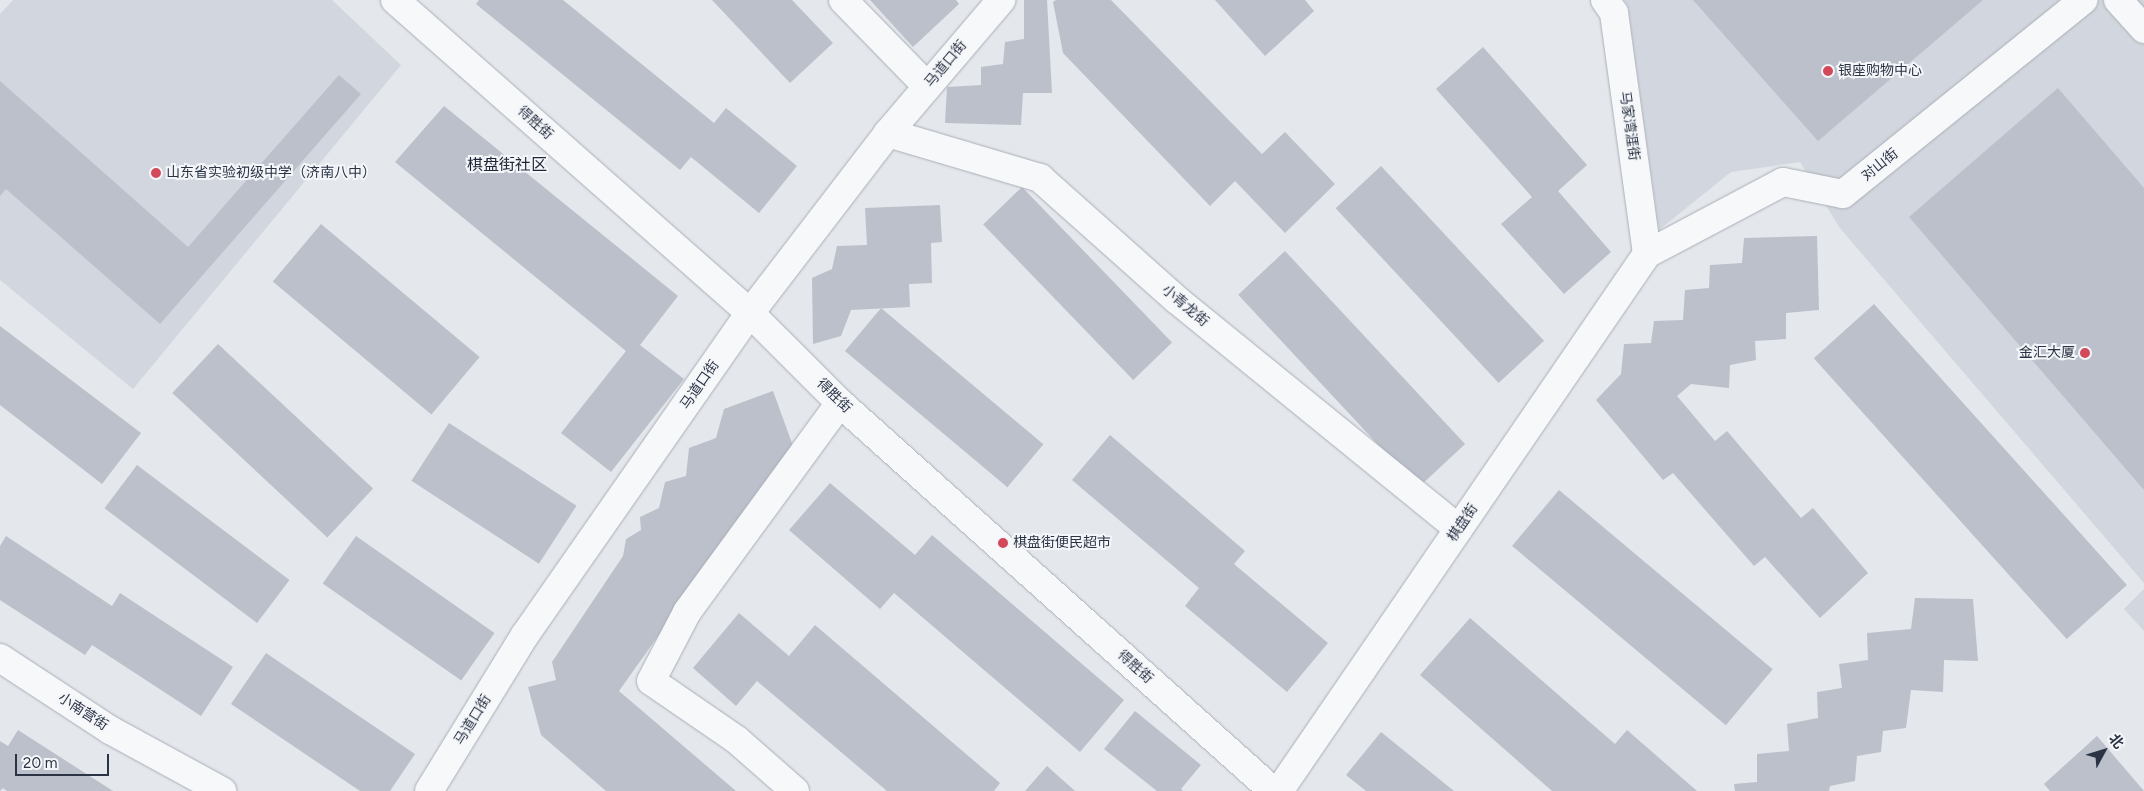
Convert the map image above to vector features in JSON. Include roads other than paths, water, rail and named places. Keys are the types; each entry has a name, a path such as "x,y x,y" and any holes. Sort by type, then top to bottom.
{"street":[{"name":"得胜街","path":"395,0 750,313 840,403 1273,791"},
{"path":"844,0 927,86"},
{"name":"马道口街","path":"429,791 525,635 750,313 888,133 1000,0"},
{"name":"马家湾涯街","path":"1605,0 1614,13 1647,254"},
{"name":"对山街","path":"1647,254 1783,182 1843,194 2083,0"},
{"path":"2118,0 2144,29"},
{"name":"小青龙街","path":"888,133 1040,178 1177,300 1459,529"},
{"name":"棋盘街","path":"1279,791 1647,254"},
{"path":"795,791 737,740 651,681 687,612 840,403"},
{"name":"小南营街","path":"0,658 110,730 222,791"}],"place":[{"name":"银座购物中心","path":"1828,71"},
{"name":"山东省实验初级中学（济南八中）","path":"156,173"},
{"name":"金汇大厦","path":"2085,353"},
{"name":"棋盘街便民超市","path":"1003,543"}],"district":[{"name":"棋盘街社区","path":"507,165"}]}
